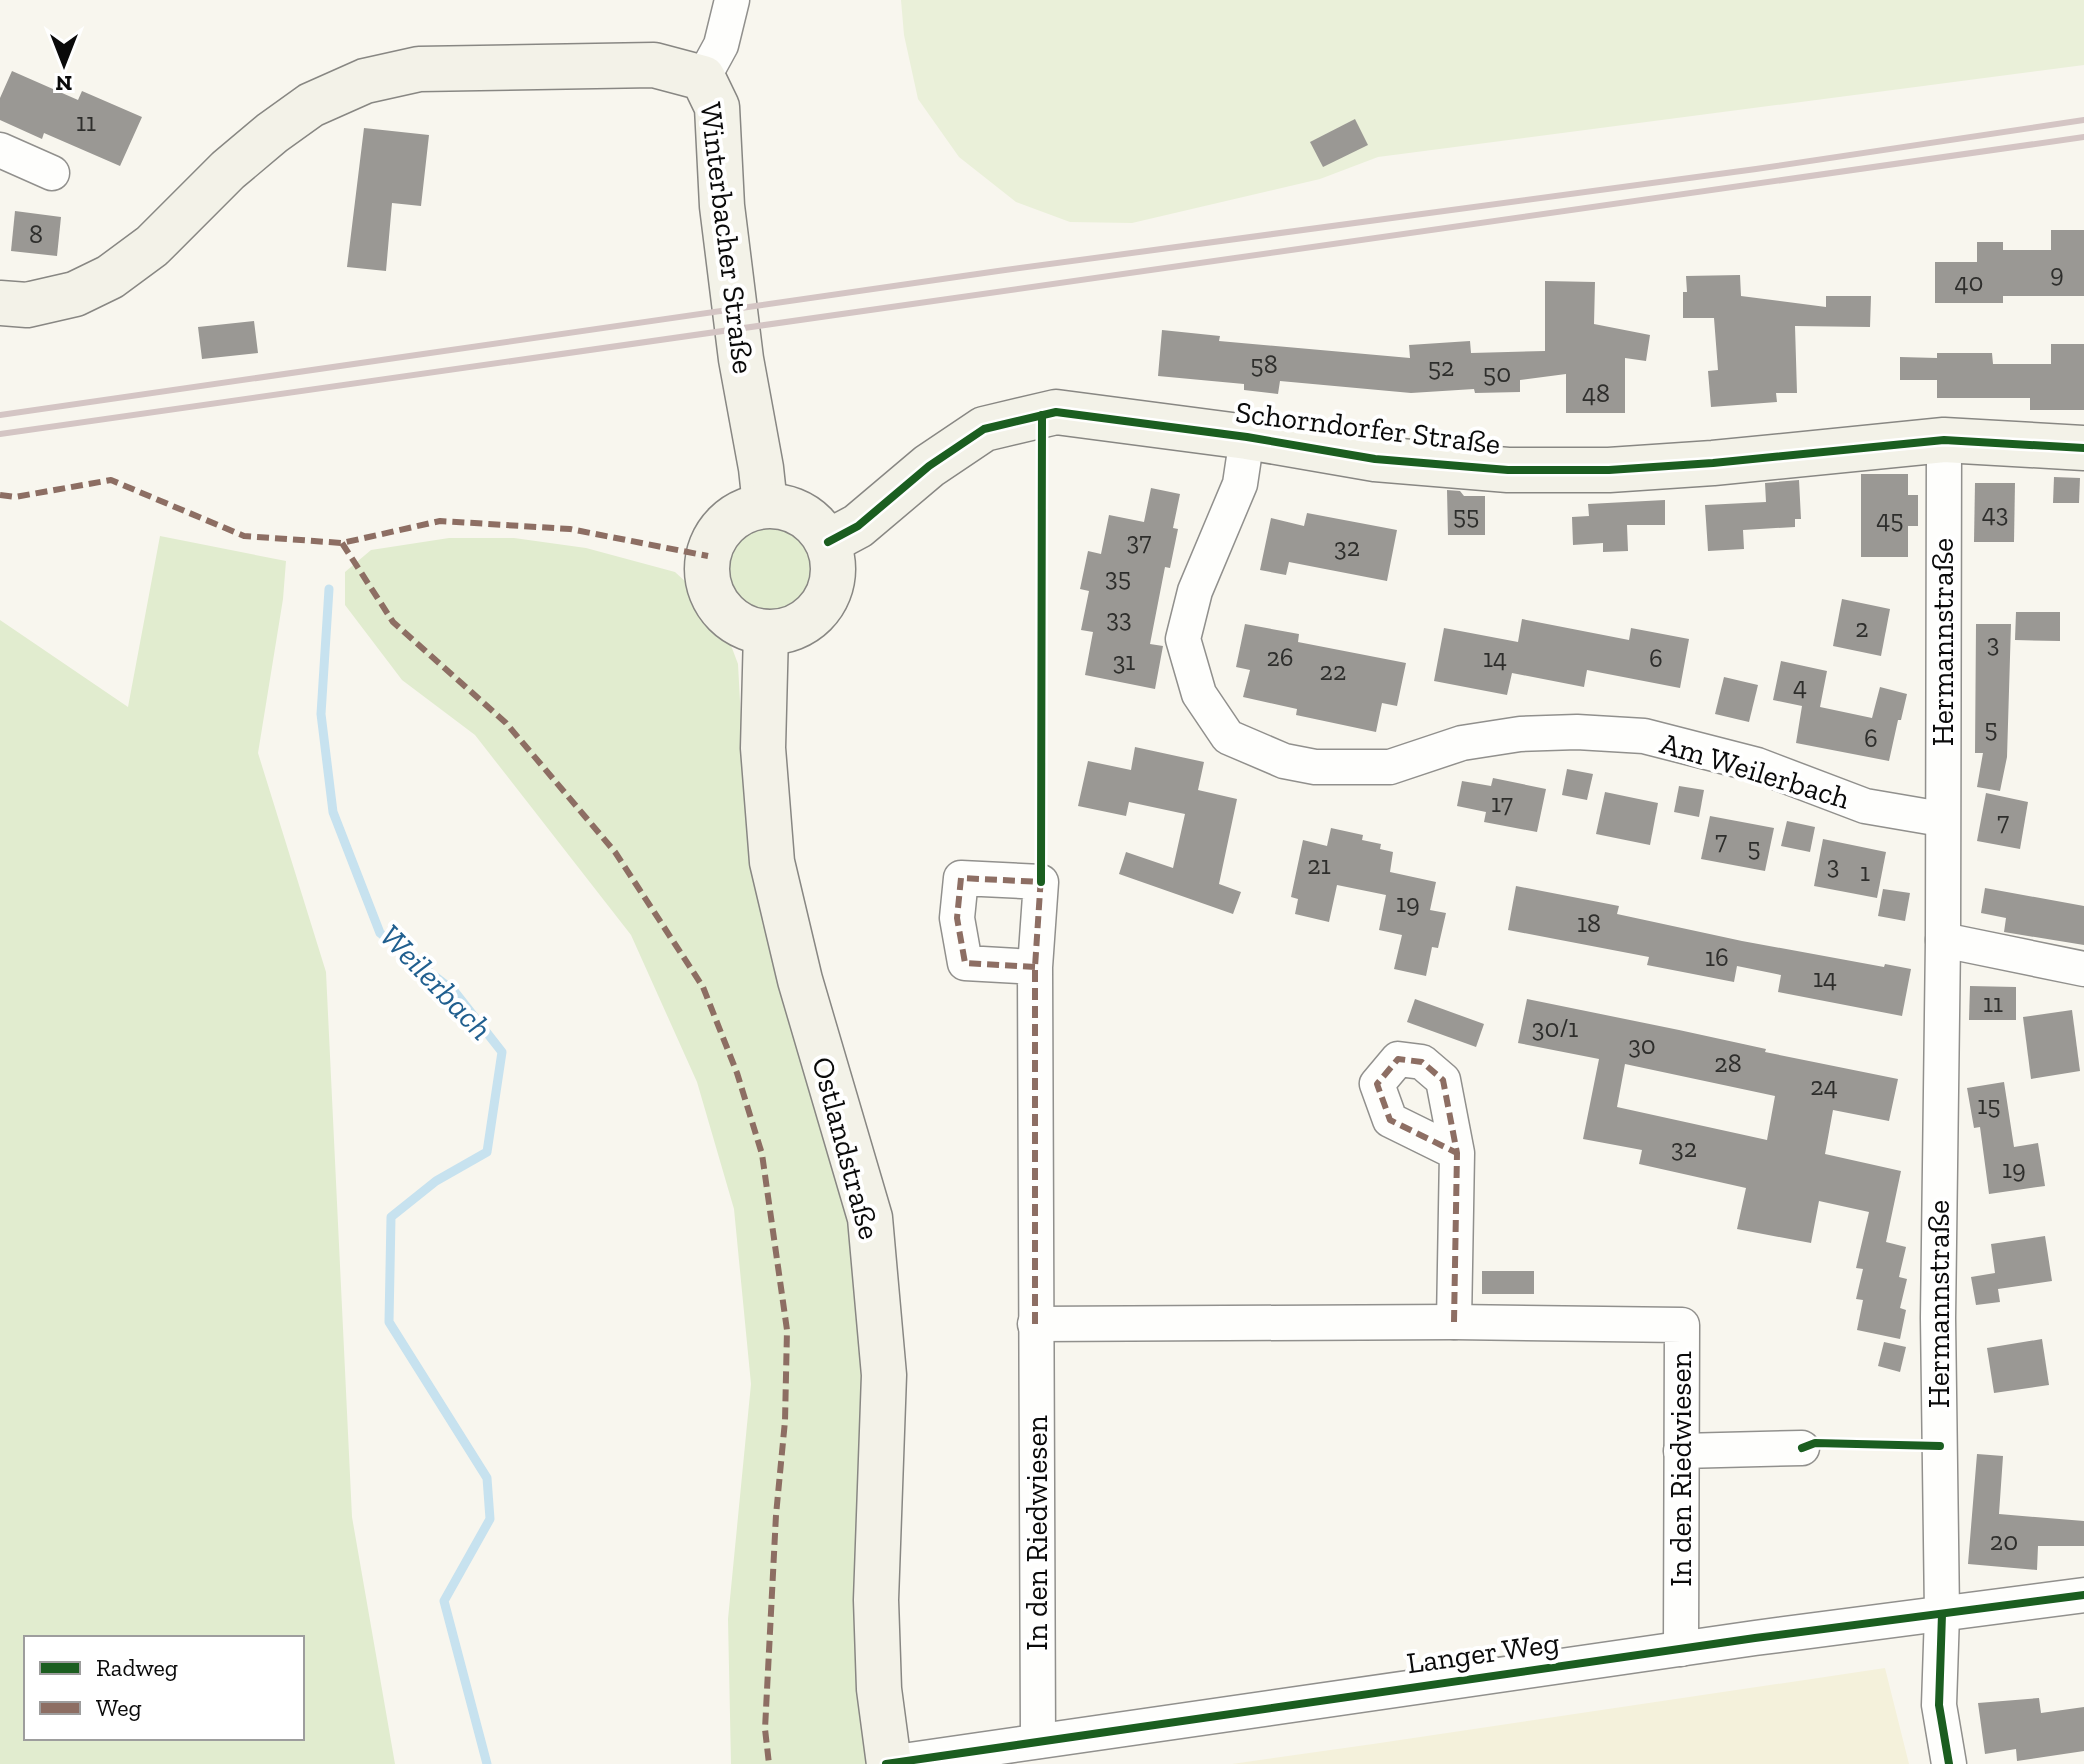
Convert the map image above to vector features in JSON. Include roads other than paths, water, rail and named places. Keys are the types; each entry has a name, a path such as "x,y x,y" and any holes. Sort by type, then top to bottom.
{"street":[{"path":"703,78 721,45 732,0"},
{"name":"Winterbacher Straße","path":"0,303 27,305 75,294 110,277 152,246 228,170 272,133 311,105 365,81 419,69 654,65 703,78 717,107 728,252 741,359 765,505"},
{"path":"0,150 52,173"},
{"name":"Schorndorfer Straße","path":"828,542 858,526 929,466 984,429 1056,412 1247,437 1375,459 1508,470 1609,470 1713,463 1944,440 2084,448"},
{"name":"Am Weilerbach","path":"1247,437 1240,484 1195,591 1183,639 1199,694 1228,737 1284,761 1315,767 1390,767 1462,743 1520,734 1577,732 1644,736 1757,765 1865,806 1941,819"},
{"name":"Hermannstraße","path":"1944,440 1943,940 1938,1318 1942,1614 1939,1705 1949,1764"},
{"path":"765,505 784,507 803,514 818,526 828,542 834,563 832,585 823,605 807,620 788,630 766,632 745,627 727,615 714,598 707,577 708,556 715,537 728,521 745,511 765,505"},
{"name":"Ostlandstraße","path":"766,632 763,748 772,862 800,980 870,1218 884,1375 876,1600 879,1689 889,1763"},
{"path":"1943,940 2084,969"},
{"name":"In den Riedwiesen","path":"1035,967 1038,1741"},
{"path":"1454,1322 1457,1153"},
{"name":"In den Riedwiesen","path":"1035,1324 1454,1322 1682,1325 1681,1649"},
{"path":"1681,1451 1802,1448"},
{"name":"Langer Weg","path":"889,1763 1681,1649 2084,1595"}],"waterway":[{"name":"Weilerbach","path":"329,589 321,714 333,812 380,933 455,992 502,1052 487,1152 436,1181 391,1217 389,1322 487,1478 490,1519 444,1601 487,1764"}],"railway":[{"path":"0,415 998,271 1756,169 2084,120"},
{"path":"0,434 2084,137"}]}
